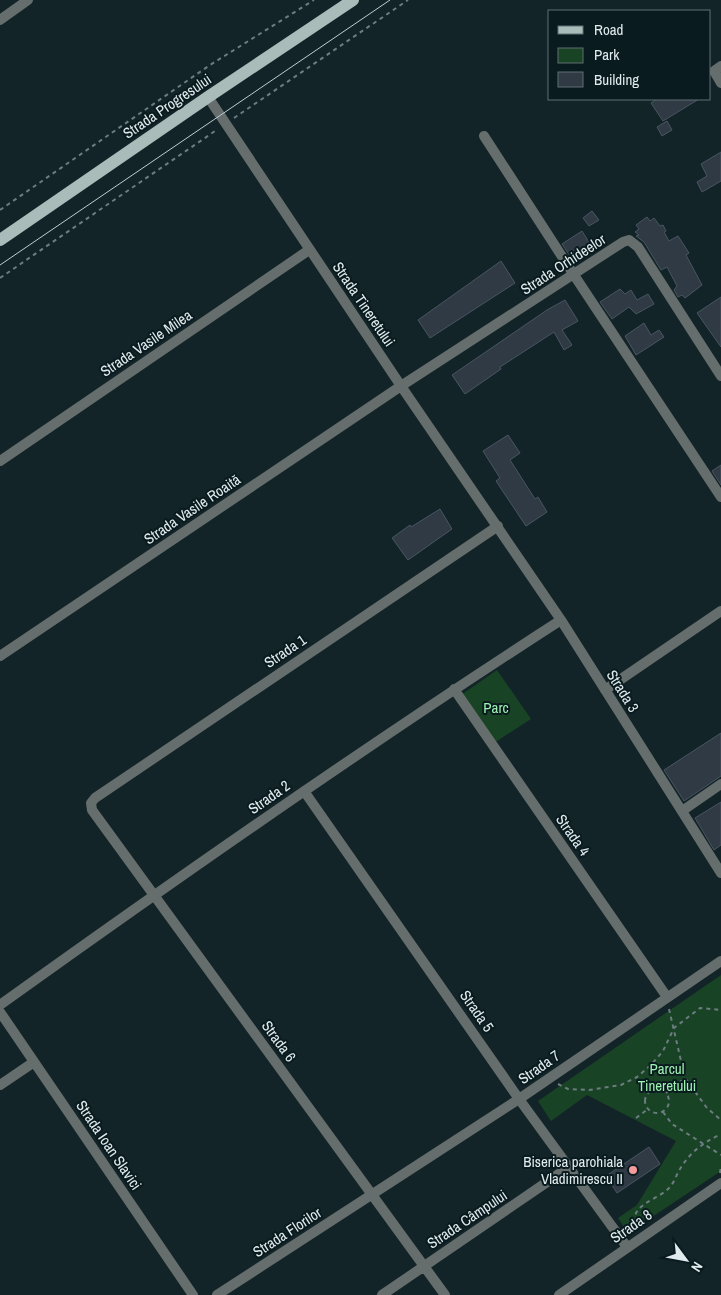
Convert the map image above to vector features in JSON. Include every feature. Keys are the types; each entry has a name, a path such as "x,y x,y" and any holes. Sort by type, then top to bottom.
{"main road":[{"name":"Strada Progresului","path":"0,240 353,0"}],"street":[{"path":"0,20 28,0"},
{"path":"718,68 721,83"},
{"name":"Strada Tineretului","path":"208,97 309,250 498,526"},
{"path":"484,136 721,497"},
{"name":"Strada Orhideelor","path":"401,386 623,242 629,240 638,247 721,376"},
{"name":"Strada Vasile Milea","path":"0,461 309,250"},
{"name":"Strada Vasile Roaită","path":"0,656 401,386"},
{"name":"Strada 3","path":"498,526 561,620 721,873"},
{"name":"Strada 1","path":"91,803 95,798 498,526"},
{"path":"605,690 721,611"},
{"name":"Strada 2","path":"0,1005 304,791 454,689 561,620"},
{"name":"Strada 4","path":"454,689 667,997"},
{"path":"682,811 721,784"},
{"name":"Strada 5","path":"304,791 520,1099 628,1247"},
{"name":"Strada 6","path":"91,803 92,810 445,1295"},
{"name":"Strada 7","path":"372,1194 520,1099 721,961"},
{"name":"Strada Ioan Slavici","path":"0,1012 193,1295"},
{"path":"0,1085 34,1062"},
{"name":"Strada Câmpului","path":"382,1295 569,1167"},
{"name":"Strada 8","path":"559,1295 628,1247 720,1178"},
{"name":"Strada Florilor","path":"217,1295 372,1194"}],"path":[{"path":"0,210 210,65 314,0"},
{"path":"0,278 408,0"},
{"path":"667,997 685,1078 707,1108 721,1120"},
{"path":"558,1084 568,1089 589,1090 621,1085 637,1077 651,1065 663,1050 674,1028 700,1008 721,1010"},
{"path":"666,1094 685,1078"},
{"path":"657,1090 666,1094 669,1104 667,1109 657,1113 648,1109 646,1099 652,1091 657,1090"},
{"path":"636,1118 648,1109"},
{"path":"662,1112 672,1124 721,1155"},
{"path":"639,1239 634,1223 635,1215 639,1208 670,1188 680,1169 693,1151 703,1143 721,1134"},
{"path":"720,1178 721,1166"}],"green space":[{"name":"Parc","path":"497,670 531,719 494,743 461,695"},
{"name":"Parcul Tineretului","path":"721,975 721,1171 628,1233 618,1218 637,1205 676,1141 587,1095 551,1121 538,1101"}],"building":[{"path":"656,100 697,100 663,121 651,103"},
{"path":"667,121 672,130 662,136 657,127"},
{"path":"721,152 721,181 702,192 697,182 707,176 701,164"},
{"path":"592,211 599,220 589,226 583,218"},
{"path":"647,217 650,221 654,218 660,226 663,225 666,231 664,232 669,241 678,236 689,253 686,255 702,285 685,298 682,295 678,297 674,290 677,286 667,267 661,270 644,242 636,236 639,235 635,232 639,229 636,225"},
{"path":"582,231 592,247 572,259 562,244"},
{"path":"501,261 515,283 430,338 418,320"},
{"path":"620,289 625,294 631,290 637,300 648,294 654,304 636,314 629,307 612,319 600,302"},
{"path":"721,297 721,347 697,313"},
{"path":"565,300 578,321 562,330 572,345 564,350 554,332 500,367 501,369 465,394 452,375 547,310"},
{"path":"644,323 651,335 659,330 664,337 636,355 625,336"},
{"path":"508,435 520,453 510,460 535,499 538,497 547,512 526,526 496,481 500,478 483,451"},
{"path":"721,465 721,485 712,471"},
{"path":"440,509 452,529 408,560 392,538 410,525 411,527"},
{"path":"721,733 721,776 684,801 664,770"},
{"path":"721,802 721,845 714,850 695,818"},
{"name":"Biserica parohiala Vladimirescu II","path":"649,1147 660,1164 617,1193 606,1176"}],"tram line":[{"path":"0,265 390,0"}],"place":[{"name":"Biserica parohiala Vladimirescu II","path":"633,1170"}]}
